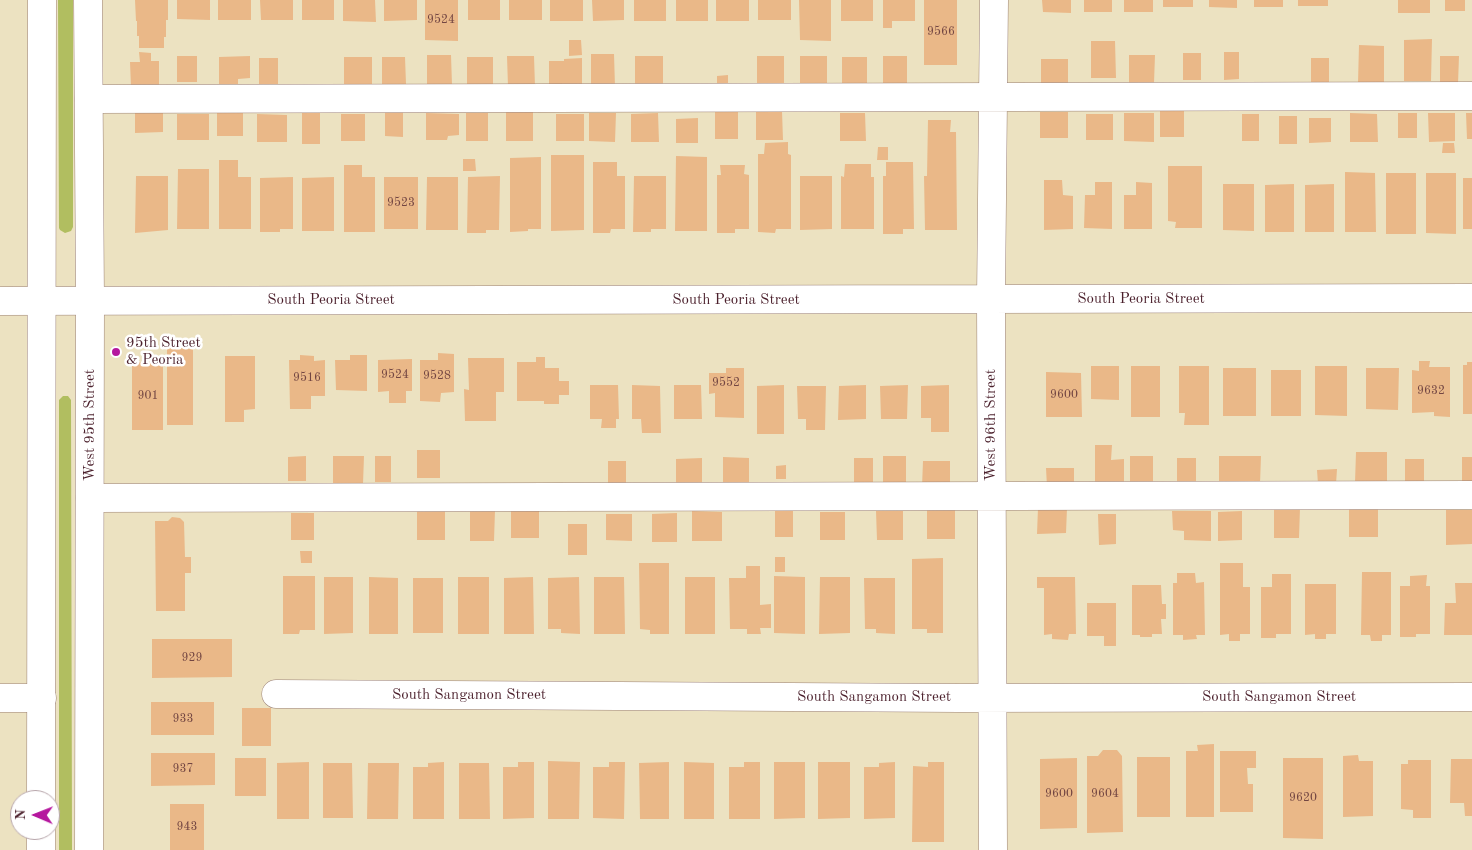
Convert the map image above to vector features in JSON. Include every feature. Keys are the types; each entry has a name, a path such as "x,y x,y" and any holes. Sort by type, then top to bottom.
{"street":[{"path":"42,0 42,790"},
{"name":"West 95th Street","path":"88,0 90,300 89,850"},
{"name":"West 96th Street","path":"993,850 991,299 994,0"},
{"path":"89,99 1472,96"},
{"name":"South Peoria Street","path":"0,300 1472,298"},
{"path":"90,498 1472,495"},
{"name":"South Sangamon Street","path":"276,694 992,698 1472,697"},
{"path":"0,698 42,698"}],"green space":[{"path":"58,0 73,0 73,227 71,231 65,233 59,228"},
{"path":"63,396 68,396 71,400 72,850 59,850 59,400"}],"building":[{"path":"135,0 168,0 168,20 166,20 164,48 139,48"},
{"path":"177,0 210,0 210,20 177,19"},
{"path":"218,0 251,0 251,20 218,20"},
{"path":"260,0 293,0 293,20 261,20"},
{"path":"302,0 334,0 334,20 302,20"},
{"path":"343,0 375,0 376,22 343,21"},
{"path":"384,0 417,0 417,20 384,21"},
{"path":"425,0 458,0 458,41 425,40"},
{"path":"468,0 500,0 500,20 468,20"},
{"path":"509,0 542,0 542,20 509,20"},
{"path":"550,0 583,0 583,21 550,21"},
{"path":"592,0 624,0 624,20 593,21"},
{"path":"634,0 666,0 666,21 634,21"},
{"path":"676,0 708,0 708,21 676,21"},
{"path":"716,0 749,0 749,21 716,21"},
{"path":"758,0 791,0 791,20 758,20"},
{"path":"799,0 831,0 831,41 800,40"},
{"path":"841,0 873,0 873,21 841,21"},
{"path":"883,0 915,0 915,21 892,21 892,28 883,28"},
{"path":"924,0 957,0 957,65 924,65"},
{"path":"1042,0 1071,0 1071,13 1043,12"},
{"path":"1084,0 1112,0 1112,12 1084,12"},
{"path":"1124,0 1153,0 1153,12 1124,12"},
{"path":"1163,0 1193,0 1193,7 1163,7"},
{"path":"1209,0 1237,0 1237,8 1209,7"},
{"path":"1254,0 1283,0 1283,7 1254,7"},
{"path":"1298,0 1328,0 1328,6 1298,6"},
{"path":"1398,0 1430,0 1430,13 1398,13"},
{"path":"1445,0 1465,0 1465,11 1445,11"},
{"path":"1432,39 1431,81 1404,81 1404,40"},
{"path":"569,40 581,40 582,55 569,56"},
{"path":"1091,41 1115,41 1116,78 1091,78"},
{"path":"1359,45 1384,46 1384,83 1358,83"},
{"path":"139,52 151,53 151,61 159,61 159,87 131,87 130,62 140,62"},
{"path":"1224,52 1239,52 1239,79 1224,80"},
{"path":"1183,53 1201,53 1201,80 1183,80"},
{"path":"591,54 614,54 615,87 591,87"},
{"path":"427,55 451,55 452,85 427,84"},
{"path":"1129,55 1155,55 1154,83 1129,83"},
{"path":"177,56 197,56 197,82 177,82"},
{"path":"250,56 250,78 238,79 238,84 219,84 219,57"},
{"path":"507,56 534,56 535,87 508,87"},
{"path":"635,56 663,56 663,84 635,84"},
{"path":"757,56 784,56 784,84 757,84"},
{"path":"800,56 827,56 827,85 800,85"},
{"path":"883,56 907,56 907,83 883,83"},
{"path":"1440,56 1459,56 1458,84 1440,84"},
{"path":"344,57 372,57 372,84 344,84"},
{"path":"382,57 405,57 406,84 382,84"},
{"path":"467,57 493,57 493,84 467,84"},
{"path":"842,57 867,57 867,86 842,86"},
{"path":"259,58 278,58 278,84 259,84"},
{"path":"582,58 582,85 549,85 549,61"},
{"path":"1311,58 1329,58 1329,84 1311,84"},
{"path":"1041,59 1068,59 1068,86 1041,86"},
{"path":"728,75 728,83 717,84 717,76"},
{"path":"217,110 243,110 243,136 217,136"},
{"path":"1160,110 1184,110 1184,137 1160,137"},
{"path":"163,111 163,132 135,133 135,112"},
{"path":"385,111 403,111 403,137 385,136"},
{"path":"506,111 533,111 533,141 506,141"},
{"path":"756,111 782,111 783,140 756,140"},
{"path":"302,112 320,113 320,144 302,144"},
{"path":"715,112 738,112 738,139 715,139"},
{"path":"1040,112 1068,112 1068,138 1040,138"},
{"path":"426,113 459,114 459,135 448,136 447,140 426,140"},
{"path":"466,113 488,113 488,141 466,141"},
{"path":"589,113 616,113 615,142 589,141"},
{"path":"658,113 659,142 631,142 631,114"},
{"path":"840,113 865,113 866,141 840,141"},
{"path":"1124,113 1154,113 1154,142 1124,141"},
{"path":"1350,113 1377,114 1378,142 1350,142"},
{"path":"1398,113 1417,113 1417,138 1398,138"},
{"path":"1428,113 1455,113 1455,141 1429,142"},
{"path":"1466,113 1472,113 1472,139 1467,139"},
{"path":"177,114 209,114 209,140 177,140"},
{"path":"257,114 287,115 287,142 257,142"},
{"path":"341,114 365,114 365,141 341,141"},
{"path":"556,114 584,114 584,141 556,141"},
{"path":"1086,114 1113,114 1113,140 1086,140"},
{"path":"1242,114 1259,114 1259,141 1242,141"},
{"path":"1279,116 1297,116 1297,144 1279,144"},
{"path":"698,118 698,143 676,143 676,119"},
{"path":"1309,118 1331,118 1331,142 1309,143"},
{"path":"928,120 951,120 950,132 956,132 957,230 925,230 924,176 927,176"},
{"path":"788,142 788,154 791,155 791,229 776,229 775,233 758,232 758,154 764,154 765,143"},
{"path":"1443,143 1454,143 1455,153 1442,153"},
{"path":"878,147 888,147 888,160 877,160"},
{"path":"551,155 584,155 584,230 551,231"},
{"path":"676,156 707,157 707,231 675,231"},
{"path":"541,157 541,229 510,232 510,158"},
{"path":"463,159 475,159 476,171 463,171"},
{"path":"219,160 238,160 238,177 251,177 251,229 219,229"},
{"path":"593,162 617,162 617,176 625,176 625,229 611,229 610,233 593,233"},
{"path":"886,162 913,162 914,229 903,229 903,234 883,234 883,176 886,176"},
{"path":"845,164 871,164 871,177 874,177 874,229 841,229 841,176 844,177"},
{"path":"344,165 362,165 362,177 375,177 375,232 344,232"},
{"path":"720,165 745,165 744,174 749,175 749,229 735,229 735,233 717,233 717,175 721,175"},
{"path":"1168,166 1202,166 1202,228 1175,228 1176,222 1168,221"},
{"path":"178,169 209,169 209,229 177,229"},
{"path":"1345,172 1375,173 1376,232 1345,232"},
{"path":"1386,173 1416,173 1416,234 1386,234"},
{"path":"1426,173 1456,173 1456,234 1426,233"},
{"path":"136,176 168,176 168,230 135,233"},
{"path":"500,176 499,230 486,230 486,233 467,233 468,177"},
{"path":"634,176 666,176 666,229 651,229 651,232 633,232"},
{"path":"800,176 832,176 832,229 800,230"},
{"path":"293,177 293,229 280,229 280,232 260,232 260,178"},
{"path":"334,177 334,231 302,231 302,178"},
{"path":"384,177 418,177 418,229 384,229"},
{"path":"427,177 458,177 458,230 426,230"},
{"path":"1463,178 1472,178 1472,229 1463,229"},
{"path":"1044,180 1062,180 1063,195 1073,196 1073,229 1044,230"},
{"path":"1095,182 1112,182 1112,229 1084,228 1085,195 1095,195"},
{"path":"1136,182 1152,183 1152,229 1124,229 1124,195 1136,195"},
{"path":"1223,184 1254,184 1254,231 1223,230"},
{"path":"1294,184 1294,232 1265,232 1265,185"},
{"path":"1334,184 1334,232 1305,232 1305,185"},
{"path":"167,348 193,348 193,425 167,425"},
{"path":"438,353 454,354 454,392 441,393 440,402 420,401 420,360 438,360"},
{"path":"300,355 314,356 314,361 325,360 325,396 311,396 311,409 290,409 289,360 300,360"},
{"path":"350,355 367,355 367,391 336,390 335,360 350,360"},
{"path":"225,356 255,356 255,409 244,410 244,422 225,422"},
{"path":"536,357 545,357 545,368 559,368 559,381 569,381 569,395 559,395 559,404 544,404 544,401 517,401 517,362 536,362"},
{"path":"468,358 504,358 504,392 496,392 496,421 465,421 464,389 469,390"},
{"path":"412,359 412,391 406,391 406,403 389,403 389,391 378,392 378,360"},
{"path":"1419,361 1430,361 1429,367 1450,367 1450,417 1434,416 1434,412 1412,413 1412,370 1419,371"},
{"path":"132,362 163,362 163,430 132,430"},
{"path":"1467,362 1472,362 1472,414 1463,414 1463,365 1467,365"},
{"path":"1091,366 1119,366 1119,400 1091,399"},
{"path":"1131,366 1160,366 1160,417 1131,417"},
{"path":"1179,366 1209,366 1209,425 1184,425 1185,413 1179,413"},
{"path":"1315,366 1347,366 1347,416 1315,415"},
{"path":"726,368 744,368 744,418 715,417 715,393 709,394 709,373 726,373"},
{"path":"1223,368 1256,368 1256,416 1223,416"},
{"path":"1366,368 1399,368 1398,410 1366,409"},
{"path":"1271,370 1301,370 1301,416 1271,416"},
{"path":"1046,372 1081,373 1082,417 1046,417"},
{"path":"590,385 618,385 619,419 616,419 616,428 601,428 602,419 590,419"},
{"path":"632,385 660,386 661,433 642,433 641,419 632,419"},
{"path":"674,385 701,385 702,419 674,419"},
{"path":"784,385 784,434 757,434 757,386"},
{"path":"866,385 866,419 838,420 839,386"},
{"path":"908,385 907,419 881,419 880,386"},
{"path":"949,385 949,432 931,432 931,418 921,418 921,386"},
{"path":"797,386 826,386 825,430 806,430 806,419 798,419"},
{"path":"1095,445 1112,445 1111,460 1124,459 1124,486 1095,486"},
{"path":"417,450 440,450 440,478 417,478"},
{"path":"1356,452 1387,452 1387,483 1355,483"},
{"path":"306,456 306,481 288,481 288,457"},
{"path":"333,456 364,456 363,484 333,484"},
{"path":"375,456 391,456 391,482 375,482"},
{"path":"883,456 906,456 906,482 883,482"},
{"path":"1130,456 1153,456 1153,484 1130,484"},
{"path":"1219,456 1261,456 1260,484 1219,484"},
{"path":"723,457 749,458 749,484 723,484"},
{"path":"1462,457 1472,457 1472,485 1462,485"},
{"path":"702,458 702,483 676,484 676,459"},
{"path":"854,458 873,458 873,485 854,486"},
{"path":"1177,458 1196,458 1196,484 1177,484"},
{"path":"1405,459 1424,459 1424,484 1405,484"},
{"path":"608,461 626,461 626,486 608,487"},
{"path":"923,461 950,461 950,487 922,487"},
{"path":"786,465 786,479 776,479 776,466"},
{"path":"1046,468 1074,468 1074,488 1047,487"},
{"path":"1337,469 1336,484 1318,484 1317,470"},
{"path":"1038,508 1067,508 1066,533 1037,534"},
{"path":"1274,508 1300,508 1299,538 1274,538"},
{"path":"417,509 445,509 445,540 417,540"},
{"path":"1349,509 1378,509 1378,537 1349,537"},
{"path":"470,510 495,510 494,541 470,541"},
{"path":"927,510 955,510 955,539 927,539"},
{"path":"1446,510 1472,510 1472,544 1446,545"},
{"path":"511,511 539,511 539,538 511,538"},
{"path":"692,511 722,512 722,541 692,541"},
{"path":"775,511 793,511 793,537 775,537"},
{"path":"876,511 903,511 903,540 877,540"},
{"path":"1172,511 1211,511 1211,541 1184,540 1184,531 1173,530"},
{"path":"1242,511 1242,540 1218,541 1218,512"},
{"path":"820,512 845,512 845,540 820,540"},
{"path":"291,513 314,513 314,540 291,540"},
{"path":"677,513 677,542 652,542 652,514"},
{"path":"606,514 632,514 632,541 606,540"},
{"path":"1098,514 1116,514 1116,544 1099,545"},
{"path":"172,517 180,518 184,522 185,557 191,557 191,573 185,573 185,611 156,611 155,521 168,521"},
{"path":"568,524 587,524 587,555 568,555"},
{"path":"300,551 312,551 312,563 301,563"},
{"path":"775,557 785,557 785,572 775,572"},
{"path":"943,558 943,633 927,633 927,629 912,629 912,559"},
{"path":"639,563 669,563 669,634 650,634 650,630 640,629"},
{"path":"1220,563 1243,563 1243,587 1250,587 1250,634 1240,634 1240,641 1229,641 1229,634 1220,635"},
{"path":"746,566 760,566 760,605 771,604 771,628 760,628 761,634 747,634 747,629 730,629 729,578 746,578"},
{"path":"1362,572 1391,572 1391,635 1382,635 1382,641 1371,641 1370,635 1361,635"},
{"path":"1177,573 1195,573 1196,583 1204,582 1205,635 1196,635 1197,639 1183,640 1183,635 1173,635 1173,583 1177,583"},
{"path":"1272,574 1291,574 1291,634 1276,634 1276,638 1261,638 1261,587 1272,587"},
{"path":"1427,575 1426,586 1430,586 1430,634 1416,634 1416,637 1400,637 1400,586 1410,586 1410,576"},
{"path":"283,576 315,576 315,630 300,630 299,634 283,634"},
{"path":"774,576 805,577 805,634 774,633"},
{"path":"324,577 353,577 353,633 324,634"},
{"path":"369,577 398,578 398,634 369,634"},
{"path":"458,577 489,577 489,634 458,634"},
{"path":"533,577 534,634 504,634 504,578"},
{"path":"579,577 580,634 561,633 561,629 548,629 548,578"},
{"path":"594,577 624,577 625,634 594,634"},
{"path":"685,577 715,577 715,634 685,634"},
{"path":"820,577 850,577 850,633 819,634"},
{"path":"1037,577 1075,577 1076,634 1069,634 1068,640 1052,639 1052,634 1044,635 1044,588 1037,588"},
{"path":"413,578 443,578 443,633 413,633"},
{"path":"864,578 895,578 895,634 876,633 876,629 865,629"},
{"path":"1455,583 1472,583 1472,635 1444,635 1445,603 1456,603"},
{"path":"1305,584 1336,584 1336,634 1326,634 1326,639 1315,639 1315,634 1305,635"},
{"path":"1132,585 1161,585 1162,604 1166,604 1166,619 1161,619 1162,634 1152,634 1152,637 1132,635"},
{"path":"1087,603 1116,603 1116,646 1104,646 1104,636 1087,636"},
{"path":"152,639 232,639 232,677 152,678"},
{"path":"151,702 214,702 214,735 151,735"},
{"path":"242,708 271,708 271,746 242,746"},
{"path":"1214,744 1214,817 1186,817 1186,751 1198,751 1197,745"},
{"path":"1103,750 1117,750 1122,756 1123,832 1087,833 1087,756 1098,756"},
{"path":"1220,751 1256,751 1256,768 1247,768 1248,784 1253,784 1253,812 1220,812"},
{"path":"151,753 215,753 215,785 151,786"},
{"path":"1358,755 1359,761 1373,761 1373,816 1343,817 1343,756"},
{"path":"1137,757 1170,757 1170,817 1137,817"},
{"path":"235,758 266,758 266,796 235,796"},
{"path":"1077,758 1077,828 1040,829 1040,759"},
{"path":"1283,758 1323,758 1323,839 1283,838"},
{"path":"1451,759 1472,759 1472,816 1465,816 1464,803 1450,803"},
{"path":"1408,760 1431,760 1431,818 1413,818 1413,810 1401,809 1401,764 1408,764"},
{"path":"548,761 580,762 579,819 548,819"},
{"path":"309,762 309,819 277,819 277,763"},
{"path":"444,762 444,819 413,819 413,767 428,767 428,763"},
{"path":"518,762 534,762 534,818 503,819 503,767 518,767"},
{"path":"609,762 625,762 624,819 593,818 593,767 609,767"},
{"path":"669,762 669,819 640,819 639,763"},
{"path":"684,762 714,763 714,819 684,819"},
{"path":"744,762 760,762 760,819 729,819 729,767 744,767"},
{"path":"774,762 805,762 805,818 774,819"},
{"path":"818,762 850,762 850,818 818,819"},
{"path":"895,762 895,818 864,819 864,767 879,767 879,763"},
{"path":"928,762 944,762 944,842 912,842 913,766 928,767"},
{"path":"323,763 352,763 353,818 323,818"},
{"path":"368,763 399,763 398,819 367,819"},
{"path":"459,763 489,763 490,819 459,819"},
{"path":"170,804 204,804 204,850 170,850"}],"place":[{"name":"95th Street & Peoria","path":"116,352"}]}
